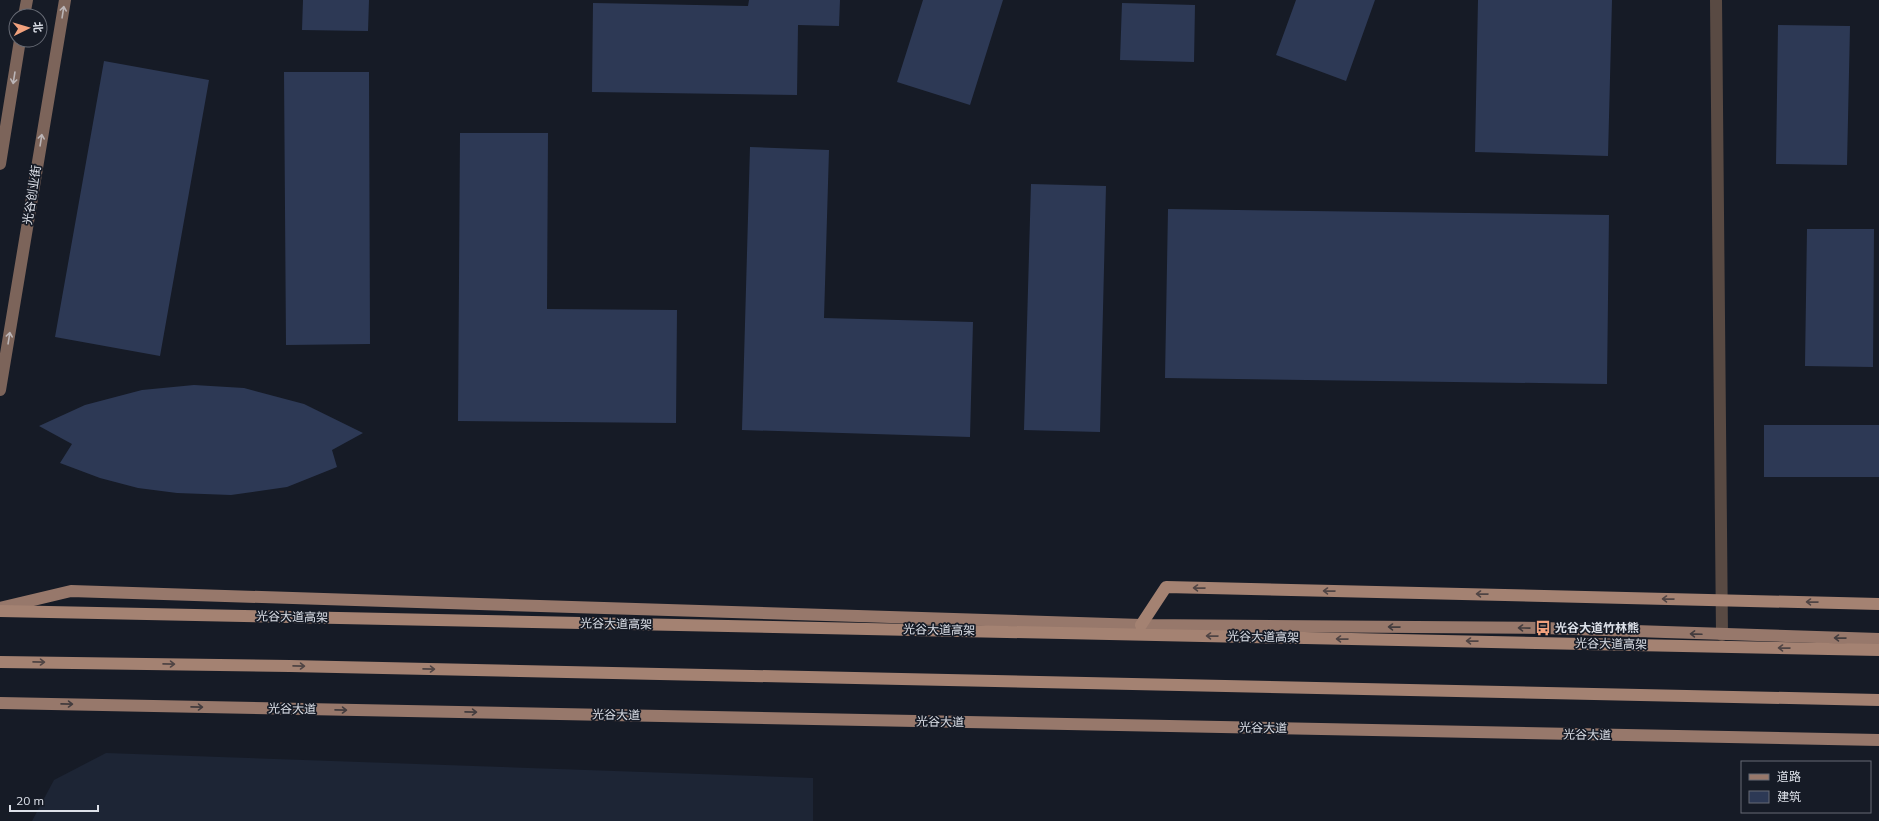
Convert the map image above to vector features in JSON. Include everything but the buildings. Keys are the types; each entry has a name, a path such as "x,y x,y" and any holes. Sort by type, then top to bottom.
{"highway":[{"path":"1141,625 1166,587 1879,604"},
{"path":"0,604 60,612"},
{"name":"光谷大道高架","path":"0,611 1879,650"},
{"path":"0,662 306,666 1879,700"}],"main road":[{"name":"光谷创业街","path":"0,390 65,0"},
{"path":"0,164 19,48"},
{"path":"0,608 71,591 1141,625 1543,628 1879,639"},
{"name":"光谷大道","path":"0,703 1879,740"}],"street":[{"path":"1716,0 1722,635"}],"shaded area":[{"path":"106,753 813,778 813,821 32,821 54,780"}],"place":[{"name":"光谷大道竹林熊","path":"1543,628"}]}
